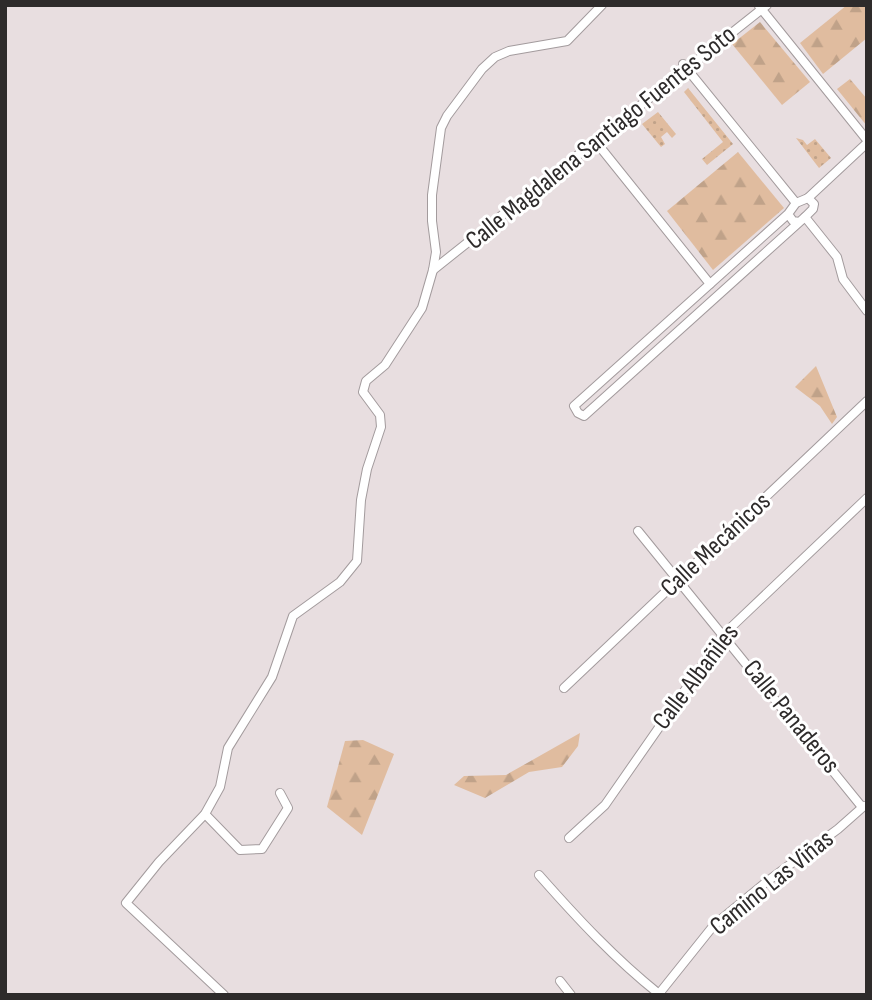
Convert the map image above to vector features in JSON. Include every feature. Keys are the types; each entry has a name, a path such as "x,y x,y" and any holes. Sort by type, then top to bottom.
{"street":[{"path":"224,995 126,903 159,862 205,814 220,787 228,748 272,677 293,616 340,582 357,561 361,500 367,469 381,427 380,415 363,392 366,382 385,365 422,308 436,252 432,195 441,128 447,116 482,69 495,57 509,51 567,41 602,5"},
{"path":"763,7 867,141 808,198 796,203 788,214 574,406 578,413 584,416 813,209 814,204 808,198"},
{"name":"Calle Magdalena Santiago Fuentes Soto","path":"433,270 596,142 685,66 763,7"},
{"path":"685,66 796,203"},
{"path":"596,142 710,284"},
{"path":"788,214 793,221 802,219"},
{"path":"802,219 837,257 843,279 867,311"},
{"name":"Calle Mecánicos","path":"564,688 867,401"},
{"name":"Calle Albañiles","path":"569,838 604,805 724,634 867,498"},
{"name":"Calle Panaderos","path":"638,531 865,805"},
{"path":"205,814 240,850 262,849 288,808 280,793"},
{"name":"Camino Las Viñas","path":"658,994 714,925 865,805"},
{"path":"539,875 620,963 658,994"},
{"path":"560,981 571,995"}],"green space":[{"path":"847,5 867,5 867,38 823,74 800,43"},
{"path":"760,22 810,82 782,105 732,44"},
{"path":"850,79 867,99 867,126 837,89"},
{"path":"688,88 733,144 707,165 702,159 723,142 684,92"},
{"path":"658,112 676,134 672,138 667,132 661,137 665,144 661,147 642,124"},
{"path":"796,138 807,145 815,139 831,158 819,168"},
{"path":"738,152 784,208 713,270 667,211"},
{"path":"816,366 837,417 832,424 820,406 795,387"},
{"path":"580,733 578,746 562,767 529,772 485,798 454,785 464,776 506,775"},
{"path":"363,740 394,754 362,835 327,807 345,741"}]}
